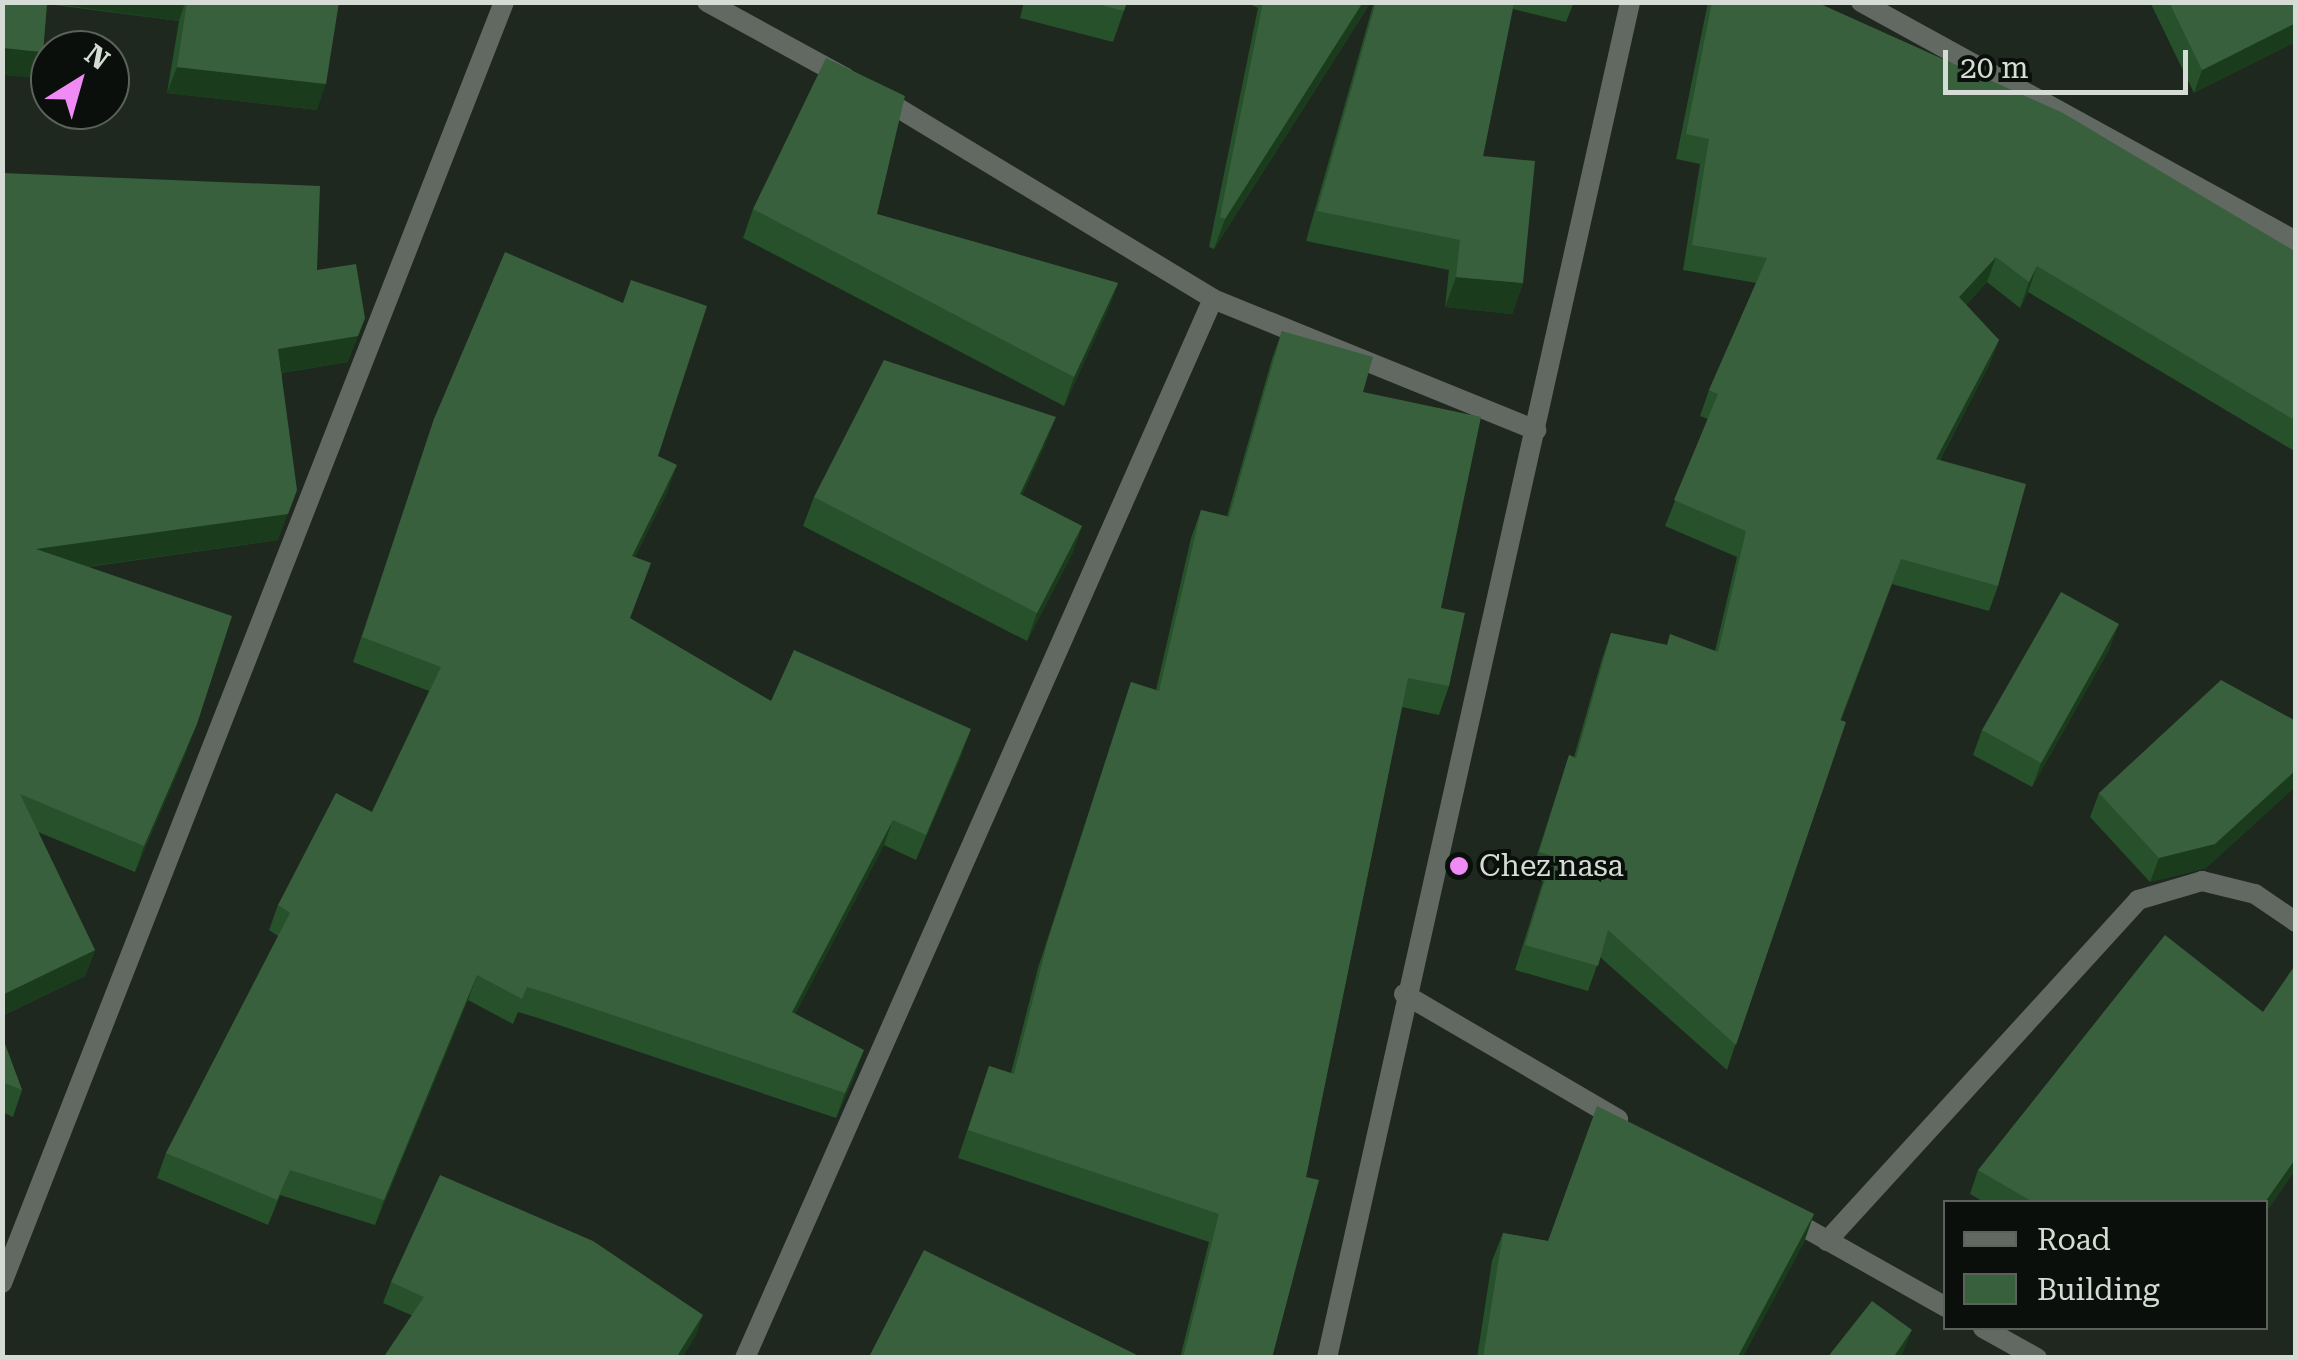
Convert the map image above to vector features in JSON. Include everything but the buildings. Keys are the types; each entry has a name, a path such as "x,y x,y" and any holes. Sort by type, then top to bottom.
{"street":[{"path":"2,1283 504,2"},
{"path":"707,2 932,126 1213,299 1536,430"},
{"path":"1327,1358 1404,994 1536,430 1630,2"},
{"path":"1861,2 2296,241"},
{"path":"745,1358 1213,299"},
{"path":"1827,1241 2138,900 2202,881 2255,894 2296,922"},
{"path":"1404,994 1641,1132"},
{"path":"1759,1201 1943,1304"},
{"path":"1987,1330 2038,1358"}],"place":[{"name":"Chez nasa","path":"1459,866"}]}
